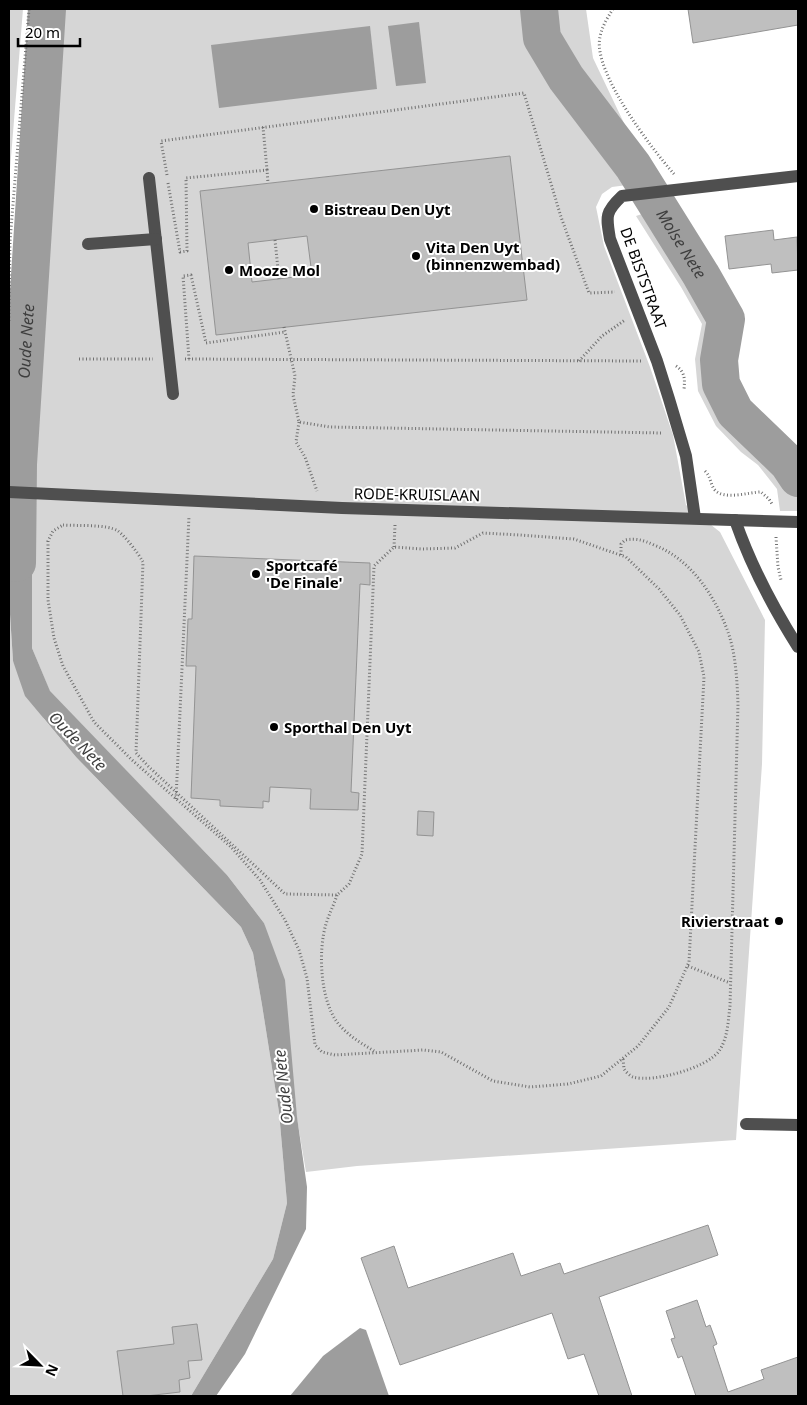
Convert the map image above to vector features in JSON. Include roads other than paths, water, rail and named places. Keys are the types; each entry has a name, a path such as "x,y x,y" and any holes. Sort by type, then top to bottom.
{"street":[{"name":"DE BISTSTRAAT","path":"695,518 686,456 657,361 610,238 607,222 610,207 622,196 798,176"},
{"path":"149,178 173,394"},
{"path":"88,244 156,239"},
{"name":"RODE-KRUISLAAN","path":"9,492 316,507 798,522"},
{"path":"736,520 747,554 760,581 780,619 798,647"},
{"path":"746,1124 798,1124"}],"water":[{"path":"419,22 426,83 396,86 388,26"},
{"path":"370,26 377,89 219,108 211,45"},
{"path":"32,511 32,648 50,691 227,875 264,923 285,980 297,1117 307,1187 306,1229 245,1354 216,1396 191,1396 273,1259 287,1203 279,1112 253,953 241,927 76,757 25,696 13,661 9,599 9,513"},
{"path":"360,1328 366,1330 389,1396 290,1396 323,1356"}],"waterway":[{"name":"Oude Nete","path":"17,563 18,464 47,9"},
{"name":"Molse Nete","path":"539,9 542,38 566,78 633,166 726,319 719,360 721,384 735,412 788,463 798,478"}],"place":[{"name":"Bistreau Den Uyt","path":"314,209"},
{"name":"Vita Den Uyt (binnenzwembad)","path":"416,256"},
{"name":"Mooze Mol","path":"229,270"},
{"name":"Sportcafé 'De Finale'","path":"256,574"},
{"name":"Sporthal Den Uyt","path":"274,727"},
{"name":"Rivierstraat","path":"779,921"}]}
